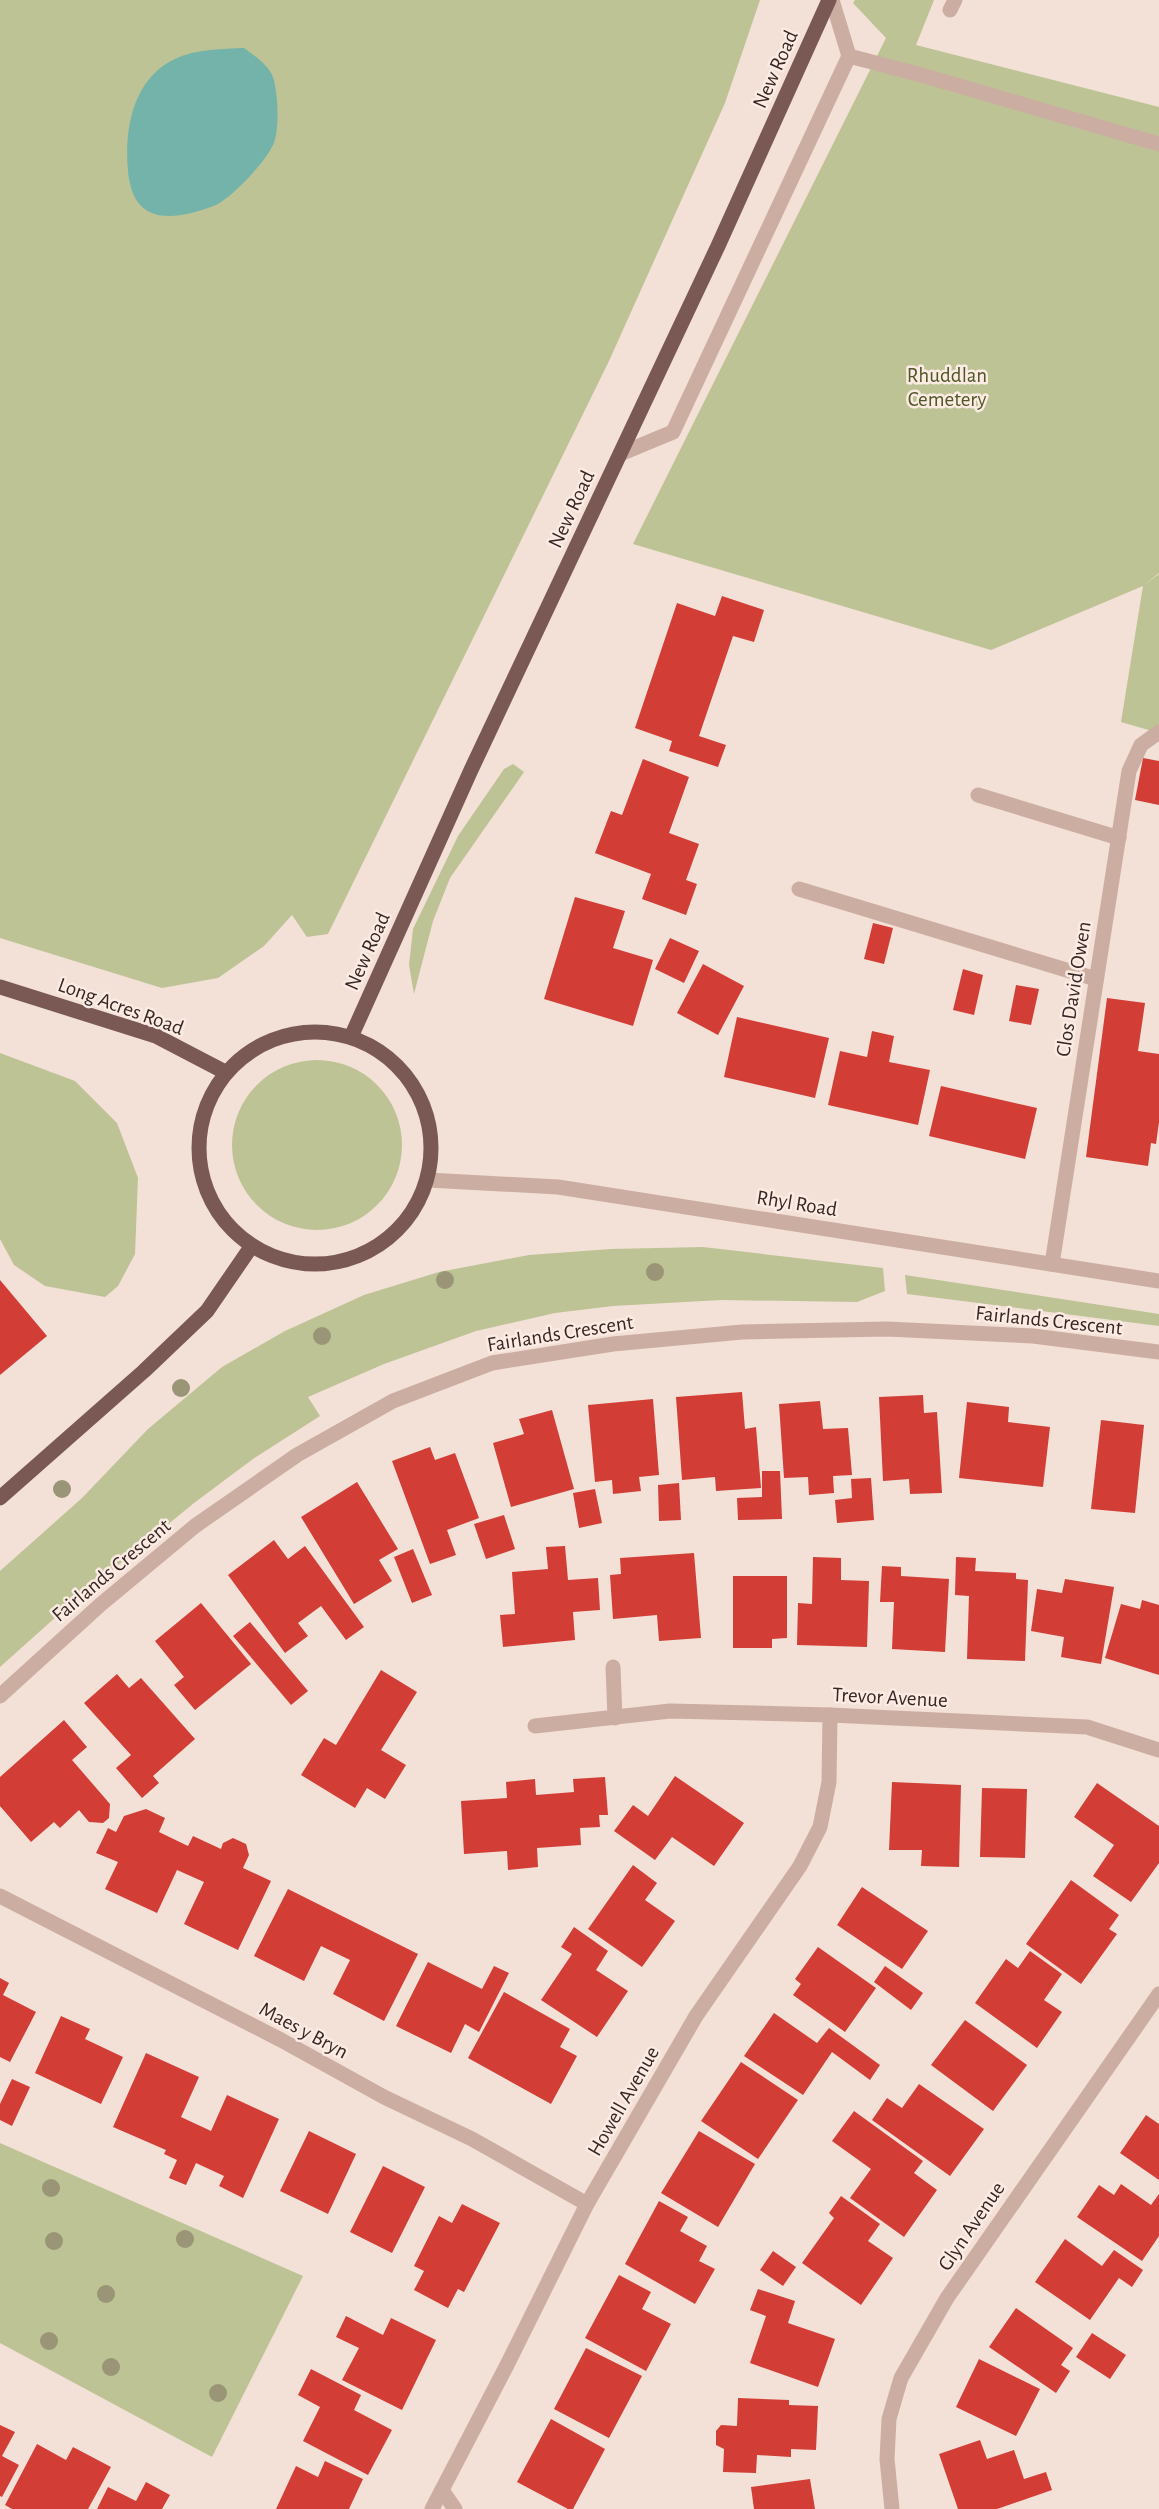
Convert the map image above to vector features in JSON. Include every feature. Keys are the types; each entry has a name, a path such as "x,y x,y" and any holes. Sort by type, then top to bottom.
{"main road":[{"name":"New Road","path":"351,1037 471,770 718,246 831,0"},
{"name":"Long Acres Road","path":"0,987 156,1036 225,1072"},
{"path":"318,1031 351,1037 387,1056 420,1096 431,1135 428,1180 410,1217 375,1250 337,1264 287,1263 251,1247 212,1205 199,1166 204,1107 225,1072 254,1048 292,1033 318,1031"},
{"path":"0,1498 144,1371 207,1311 251,1247"}],"street":[{"path":"620,454 673,432 849,56 831,0"},
{"path":"849,56 1159,144"},
{"name":"Clos David Owen","path":"1052,1264 1129,771 1141,745 1159,732"},
{"path":"978,795 1119,837"},
{"path":"799,889 1096,979"},
{"name":"Rhyl Road","path":"428,1180 558,1187 1159,1281"},
{"name":"Fairlands Crescent","path":"0,1696 100,1605 186,1533 297,1455 393,1401 492,1363 624,1342 742,1332 876,1329 1033,1336 1159,1352"},
{"path":"613,1667 615,1718"},
{"name":"Trevor Avenue","path":"535,1726 670,1711 830,1715 1087,1727 1159,1750"},
{"name":"Howell Avenue","path":"432,2509 587,2204 696,2016 800,1866 820,1827 829,1782 830,1715"},
{"name":"Maes y Bryn","path":"0,1896 281,2040 384,2097 472,2139 587,2204"},
{"name":"Glyn Avenue","path":"892,2509 886,2459 889,2419 902,2378 966,2270 1159,1994"},
{"path":"442,2490 455,2509"}],"green space":[{"path":"0,0 760,0 725,103 609,361 328,934 307,937 292,915 264,946 218,978 162,988 0,938"},
{"name":"Rhuddlan Cemetery","path":"855,0 934,0 916,45 1159,107 1159,573 1144,585 1159,574 1159,733 1121,722 1143,586 991,650 633,544 886,38 853,3"},
{"path":"513,764 524,772 450,878 433,921 414,994 409,965 413,929 458,836 504,769"},
{"path":"0,1053 75,1081 117,1123 138,1178 135,1254 118,1286 105,1297 45,1286 14,1265 0,1239"},
{"path":"317,1060 349,1067 377,1085 395,1113 402,1145 395,1177 377,1205 349,1223 317,1230 285,1223 257,1205 239,1177 232,1145 239,1113 257,1085 285,1067"},
{"path":"703,1247 883,1268 885,1291 857,1302 721,1300 613,1306 555,1313 476,1331 384,1364 308,1397 320,1416 253,1459 194,1503 67,1607 0,1667 0,1571 82,1498 148,1429 222,1367 285,1331 364,1295 439,1272 529,1255 611,1249"},
{"path":"905,1275 1159,1314 1159,1326 907,1294"},
{"path":"0,2143 303,2276 212,2457 0,2343"}],"water":[{"path":"244,48 268,69 275,84 278,111 277,131 269,152 242,184 215,205 182,215 169,216 149,212 135,197 128,171 130,122 141,91 162,67 177,58 201,51"}],"building":[{"path":"722,596 764,610 754,642 733,636 699,736 726,745 718,767 669,751 672,741 635,728 677,603 715,616"},
{"path":"1143,758 1159,761 1159,805 1135,800"},
{"path":"643,759 689,777 669,833 699,844 686,880 697,884 686,915 642,899 651,874 595,853 611,811 622,815"},
{"path":"575,897 625,911 613,948 653,960 633,1026 544,999"},
{"path":"873,923 893,928 884,964 864,959"},
{"path":"670,938 699,951 684,983 655,969"},
{"path":"703,964 744,986 718,1035 677,1013"},
{"path":"963,969 983,975 974,1015 953,1010"},
{"path":"1016,985 1039,989 1031,1025 1009,1021"},
{"path":"1107,998 1145,1003 1138,1051 1159,1054 1159,1122 1156,1144 1151,1143 1148,1166 1086,1157"},
{"path":"737,1017 829,1038 815,1098 724,1077"},
{"path":"872,1031 894,1036 889,1062 930,1070 918,1125 828,1105 840,1051 867,1057"},
{"path":"941,1086 1037,1108 1025,1159 929,1136"},
{"path":"0,1280 47,1336 0,1375"},
{"path":"742,1392 745,1429 756,1427 761,1488 716,1491 715,1477 682,1480 676,1397"},
{"path":"923,1395 924,1413 937,1412 942,1493 910,1494 909,1479 883,1481 879,1397"},
{"path":"653,1399 659,1475 639,1477 641,1491 613,1494 612,1480 595,1482 588,1405"},
{"path":"820,1401 823,1429 848,1428 852,1475 833,1476 834,1493 809,1495 808,1477 784,1478 779,1404"},
{"path":"967,1402 1009,1407 1008,1422 1050,1427 1043,1487 959,1478"},
{"path":"552,1410 574,1489 511,1507 493,1443 524,1434 519,1419"},
{"path":"1101,1420 1144,1425 1135,1513 1091,1509"},
{"path":"430,1447 435,1460 455,1453 479,1518 447,1530 456,1555 430,1564 392,1461"},
{"path":"762,1471 780,1471 782,1519 738,1520 737,1498 762,1497"},
{"path":"871,1478 874,1520 837,1523 835,1500 852,1498 851,1479"},
{"path":"357,1482 398,1549 379,1560 392,1581 354,1604 301,1517"},
{"path":"679,1483 681,1520 659,1521 658,1485"},
{"path":"595,1489 602,1523 579,1528 573,1493"},
{"path":"504,1515 515,1549 486,1559 474,1524"},
{"path":"274,1540 288,1559 305,1546 364,1627 346,1640 321,1606 298,1623 308,1636 285,1653 228,1575"},
{"path":"565,1546 568,1580 598,1578 600,1610 573,1612 575,1640 503,1647 500,1615 515,1614 512,1572 548,1569 546,1547"},
{"path":"413,1549 432,1595 412,1603 394,1557"},
{"path":"694,1553 701,1638 659,1641 657,1615 613,1619 610,1575 621,1574 620,1558"},
{"path":"813,1557 841,1558 841,1580 869,1581 867,1647 797,1645 798,1603 812,1604"},
{"path":"956,1557 976,1558 975,1571 1016,1573 1016,1579 1028,1580 1025,1661 967,1659 969,1596 955,1595"},
{"path":"882,1566 901,1567 901,1576 949,1579 945,1652 892,1649 894,1602 880,1602"},
{"path":"733,1576 787,1576 787,1638 772,1639 772,1648 733,1648"},
{"path":"1065,1579 1114,1587 1101,1664 1061,1657 1064,1637 1031,1631 1037,1589 1062,1593"},
{"path":"1142,1600 1159,1605 1159,1675 1105,1658 1121,1604 1140,1609"},
{"path":"201,1603 251,1664 195,1710 174,1685 184,1677 155,1641"},
{"path":"250,1622 308,1691 291,1705 233,1636"},
{"path":"381,1670 417,1692 381,1750 406,1765 385,1799 367,1788 355,1808 301,1775 324,1738 336,1745"},
{"path":"117,1674 129,1688 141,1678 195,1739 153,1776 159,1783 142,1798 116,1768 131,1755 84,1703"},
{"path":"64,1720 87,1747 72,1760 110,1804 109,1818 103,1823 89,1822 79,1810 60,1828 54,1822 31,1842 0,1806 0,1777"},
{"path":"675,1776 744,1823 714,1866 672,1837 655,1860 614,1831 633,1805 648,1816"},
{"path":"605,1777 608,1815 599,1815 600,1827 580,1828 581,1845 537,1848 538,1867 508,1870 507,1851 464,1854 461,1801 507,1798 506,1782 535,1779 536,1795 574,1792 573,1779"},
{"path":"892,1782 961,1785 959,1867 921,1866 922,1850 889,1850"},
{"path":"1097,1783 1159,1826 1159,1863 1131,1902 1093,1876 1114,1845 1074,1817"},
{"path":"982,1788 1027,1789 1025,1858 980,1857"},
{"path":"146,1809 165,1818 159,1832 188,1846 193,1836 221,1849 223,1843 233,1838 246,1844 249,1855 243,1868 271,1881 238,1950 184,1924 204,1882 177,1870 157,1913 105,1889 118,1862 96,1853 108,1828 116,1832 124,1816"},
{"path":"633,1865 657,1883 645,1900 675,1921 642,1967 588,1929"},
{"path":"1071,1880 1119,1915 1109,1929 1117,1934 1081,1984 1026,1944"},
{"path":"862,1887 928,1931 902,1969 837,1925"},
{"path":"288,1889 418,1954 384,2021 333,1994 350,1960 321,1946 304,1981 254,1956"},
{"path":"574,1927 608,1951 596,1970 628,1991 597,2037 541,2000 572,1954 561,1947"},
{"path":"818,1947 876,1988 845,2032 793,1995 801,1984 795,1979"},
{"path":"1030,1951 1062,1974 1044,2000 1062,2012 1037,2048 975,2003 1006,1959 1018,1968"},
{"path":"428,1962 482,1989 494,1966 509,1973 479,2032 465,2024 451,2053 396,2026"},
{"path":"885,1966 923,1993 911,2010 874,1982"},
{"path":"0,1978 9,1983 3,1995 36,2012 10,2062 0,2057"},
{"path":"504,1992 570,2029 560,2047 577,2056 551,2104 468,2058"},
{"path":"774,2013 817,2043 829,2028 880,2065 870,2080 832,2052 803,2095 744,2056"},
{"path":"61,2016 90,2029 85,2039 123,2057 101,2104 35,2073"},
{"path":"965,2020 1027,2065 993,2111 931,2065"},
{"path":"146,2053 199,2077 181,2117 211,2131 227,2095 279,2119 243,2198 219,2186 224,2176 196,2163 186,2185 169,2178 177,2160 164,2154 166,2150 113,2127"},
{"path":"741,2062 798,2100 758,2159 701,2121"},
{"path":"12,2079 30,2087 12,2126 0,2120 0,2104"},
{"path":"919,2084 984,2129 950,2176 872,2120 887,2098 902,2108"},
{"path":"854,2111 923,2161 914,2173 937,2190 904,2237 850,2198 871,2169 832,2141"},
{"path":"1146,2115 1159,2124 1159,2180 1120,2153"},
{"path":"309,2131 356,2154 328,2214 280,2191"},
{"path":"699,2131 755,2164 718,2227 661,2193"},
{"path":"383,2166 425,2187 392,2253 350,2232"},
{"path":"1121,2184 1151,2205 1159,2194 1159,2236 1142,2261 1077,2217 1099,2185 1114,2195"},
{"path":"841,2196 880,2224 868,2241 893,2258 861,2305 802,2263 834,2218 829,2213"},
{"path":"659,2201 688,2217 680,2231 707,2246 699,2261 715,2269 695,2304 625,2264"},
{"path":"462,2204 500,2223 464,2292 458,2289 448,2308 414,2290 424,2271 414,2266 439,2216 452,2223"},
{"path":"1065,2239 1102,2266 1114,2250 1143,2270 1132,2287 1119,2278 1090,2320 1035,2282"},
{"path":"773,2251 796,2267 783,2286 760,2270"},
{"path":"619,2275 651,2292 642,2309 671,2324 646,2371 585,2338"},
{"path":"758,2289 795,2301 788,2323 835,2339 818,2387 750,2363 766,2316 750,2310"},
{"path":"1016,2308 1073,2348 1061,2365 1070,2371 1056,2393 989,2347"},
{"path":"346,2316 383,2335 391,2318 436,2340 402,2410 342,2380 359,2348 336,2337"},
{"path":"1092,2333 1126,2355 1110,2379 1076,2357"},
{"path":"586,2348 642,2376 609,2438 554,2409"},
{"path":"979,2359 1040,2389 1016,2436 956,2407"},
{"path":"311,2369 361,2395 354,2410 392,2430 368,2475 303,2441 320,2407 298,2395"},
{"path":"738,2398 789,2400 789,2405 818,2406 816,2450 791,2449 791,2457 757,2455 756,2473 723,2472 724,2449 716,2445 716,2431 721,2425 737,2426"},
{"path":"551,2419 605,2449 573,2509 568,2509 517,2482"},
{"path":"0,2425 15,2432 2,2456 19,2465 2,2497 0,2496"},
{"path":"980,2440 987,2459 1014,2450 1024,2479 1046,2472 1052,2490 997,2509 958,2509 939,2454"},
{"path":"37,2444 66,2460 73,2447 111,2467 88,2509 12,2509 5,2505"},
{"path":"325,2461 363,2479 349,2509 276,2509 296,2466 318,2477"},
{"path":"810,2479 815,2509 754,2509 751,2487"},
{"path":"146,2482 170,2495 162,2509 97,2509 108,2487 136,2501"}]}
